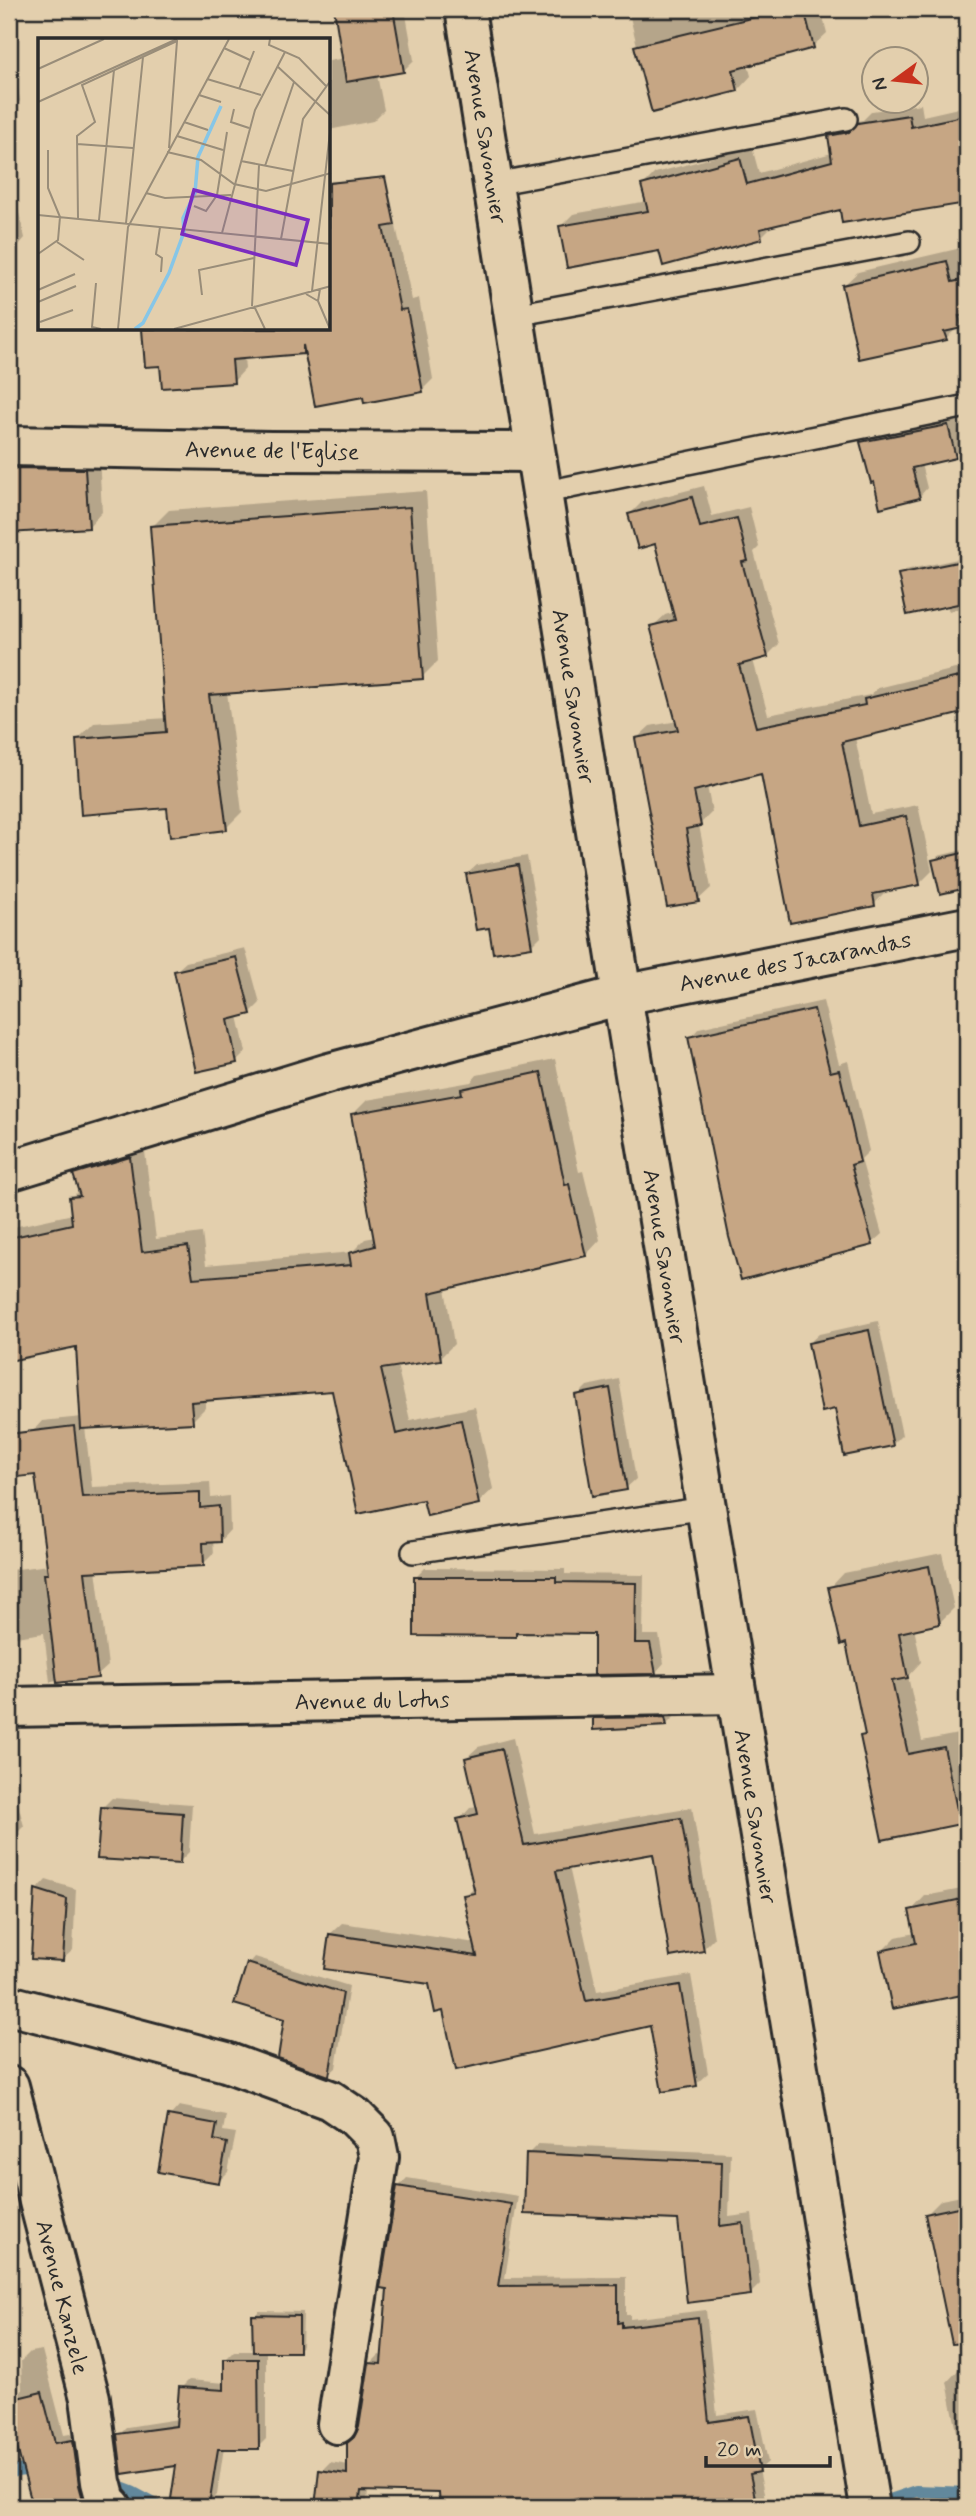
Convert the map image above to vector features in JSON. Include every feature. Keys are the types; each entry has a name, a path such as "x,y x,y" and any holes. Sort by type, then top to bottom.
{"street":[{"name":"Avenue Savonnier","path":"465,9 622,995 869,2505"},
{"name":"Avenue de l'Eglise","path":"9,446 535,453"},
{"name":"Avenue des Jacarandas","path":"9,1171 329,1073 622,995 967,927"},
{"name":"Avenue du Lotus","path":"9,1707 736,1694"},
{"path":"9,2005 226,2062 330,2100 375,2137 379,2157 337,2424"},
{"name":"Avenue Kanzele","path":"9,2086 89,2398 107,2497"}],"lane":[{"path":"494,184 846,119"},
{"path":"515,315 909,242"},
{"path":"541,493 967,405"},
{"path":"413,1552 706,1508"}],"building":[{"path":"334,9 393,9 404,72 346,82"},
{"path":"789,9 804,9 814,48 733,70 738,91 652,113 634,46"},
{"path":"967,115 967,203 842,223 840,210 760,229 762,239 663,266 659,251 567,268 559,226 648,211 641,185 740,158 747,184 832,161 828,136 849,132 858,123 909,116 911,127"},
{"path":"385,177 395,225 383,227 400,310 407,309 423,392 364,403 363,397 315,406 303,345 303,354 232,360 234,383 162,388 160,366 145,367 142,331 331,331 331,183"},
{"path":"947,261 952,282 967,279 967,315 959,316 962,328 944,332 947,340 859,359 842,285"},
{"path":"948,425 956,458 912,468 920,498 880,508 860,442"},
{"path":"9,468 85,469 89,528 9,533"},
{"path":"692,497 700,527 737,518 748,561 742,562 768,657 739,665 756,727 865,705 864,699 967,675 967,712 842,742 859,826 906,816 920,885 873,894 875,906 790,923 761,774 694,791 701,826 686,829 699,902 667,907 635,738 678,730 650,626 675,620 655,544 638,549 628,514"},
{"path":"410,507 423,679 209,695 227,830 170,837 167,808 81,815 76,739 166,732 150,526"},
{"path":"967,560 967,602 907,615 898,574"},
{"path":"967,852 967,888 940,894 932,860"},
{"path":"518,865 532,947 493,953 489,928 476,930 466,874"},
{"path":"236,957 251,1014 228,1020 237,1063 196,1072 174,971"},
{"path":"814,1009 830,1072 839,1070 860,1162 851,1165 873,1245 741,1280 729,1237 688,1037"},
{"path":"541,1072 565,1185 569,1184 586,1256 430,1293 441,1360 381,1369 396,1434 461,1420 479,1504 427,1516 423,1500 358,1514 332,1391 191,1402 193,1423 81,1429 76,1347 9,1361 9,1238 72,1224 69,1197 80,1196 73,1174 130,1157 142,1252 188,1246 193,1278 351,1265 349,1253 375,1246 351,1114 462,1094 461,1089"},
{"path":"869,1330 893,1446 844,1456 835,1409 822,1412 808,1343"},
{"path":"610,1388 627,1490 592,1496 575,1395"},
{"path":"74,1426 82,1497 200,1492 200,1508 219,1506 220,1542 203,1543 204,1566 85,1572 98,1678 57,1683 44,1574 48,1574 35,1475 9,1478 9,1434"},
{"path":"929,1566 940,1624 899,1633 908,1678 892,1681 908,1754 944,1747 960,1824 882,1840 860,1736 865,1735 846,1643 841,1645 828,1587"},
{"path":"414,1577 556,1577 556,1582 636,1583 635,1643 650,1643 656,1674 594,1675 594,1634 516,1633 516,1637 414,1636"},
{"path":"665,1717 667,1726 593,1730 593,1718"},
{"path":"502,1749 524,1845 681,1818 704,1951 670,1957 653,1854 556,1871 586,2001 680,1985 697,2086 662,2092 650,2026 456,2070 443,2011 435,2013 429,1984 324,1969 329,1934 477,1956 463,1895 475,1893 457,1819 478,1814 465,1758"},
{"path":"101,1807 183,1813 180,1864 97,1859"},
{"path":"35,1889 67,1899 63,1961 31,1959"},
{"path":"967,1898 967,1994 892,2009 880,1951 916,1943 909,1910"},
{"path":"247,1963 343,1993 329,2076 278,2058 284,2019 234,2004"},
{"path":"168,2115 217,2124 214,2140 227,2143 219,2183 158,2172"},
{"path":"526,2153 722,2162 720,2226 743,2223 751,2295 687,2303 678,2220 524,2214"},
{"path":"397,2186 511,2204 498,2286 618,2285 618,2323 622,2322 622,2327 698,2318 709,2422 749,2416 760,2472 750,2474 757,2507 579,2507 577,2498 538,2507 440,2507 439,2493 361,2491 359,2507 315,2507 319,2470 347,2474 347,2443 359,2427 369,2363 381,2364 387,2289 380,2288"},
{"path":"967,2205 967,2343 952,2344 925,2214"},
{"path":"252,2315 299,2316 299,2352 253,2352"},
{"path":"224,2359 258,2359 259,2449 218,2449 209,2505 171,2499 176,2466 122,2474 117,2434 176,2426 179,2387 224,2390"},
{"path":"42,2392 55,2443 73,2440 85,2507 33,2507 9,2418 9,2400"}],"waterway":[{"path":"61,2465 132,2492 160,2507"},
{"path":"9,2472 40,2468"},
{"path":"875,2505 917,2491 967,2493"}]}
